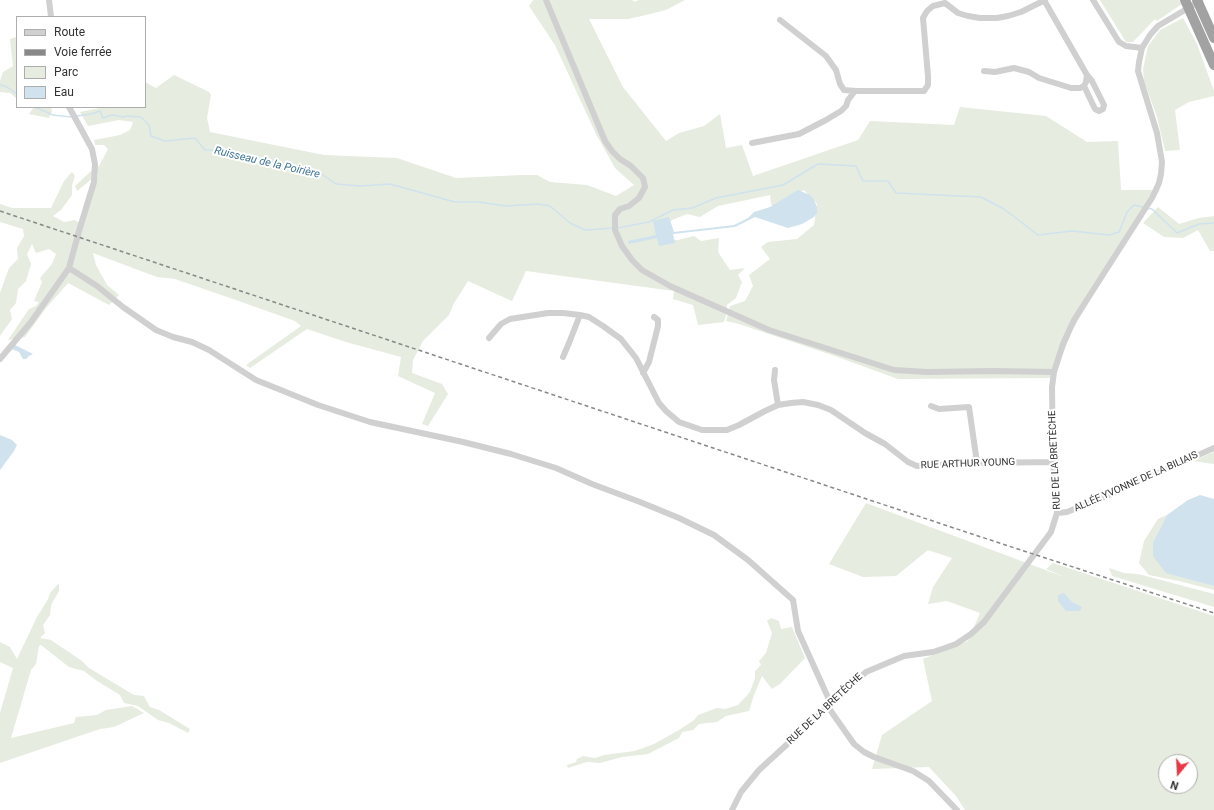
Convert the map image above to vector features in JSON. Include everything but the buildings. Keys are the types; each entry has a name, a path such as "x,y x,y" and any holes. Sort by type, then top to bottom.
{"highway":[{"path":"1185,0 1214,65"},
{"path":"1196,0 1214,38"}],"street":[{"path":"49,0 50,16"},
{"path":"546,0 605,141 620,160 631,166 643,178 645,187 640,198 629,206 620,209 615,215 615,227 622,246 632,260 642,270 726,312 769,330 894,370 928,372 1054,372"},
{"path":"780,20 826,56 836,70 840,84 844,90 924,91 928,85 928,76 924,18 927,11 933,6 945,3 958,13 968,16 997,18 1021,12 1045,0 1087,75 1092,81 1104,105 1103,109 1099,111 1095,109 1084,86 1087,75"},
{"path":"1093,0 1119,42 1126,46 1142,48"},
{"name":"RUE DE LA BRETÈCHE","path":"732,810 741,792 759,770 866,672 904,656 933,652 945,648 956,644 971,634 984,622 1052,532 1058,513 1053,462 1052,387 1054,372 1063,344 1074,320 1144,211 1159,183 1161,174 1162,162 1152,113 1138,72 1142,48 1158,26 1202,0"},
{"path":"984,71 995,72 1014,68 1029,72 1038,78 1071,88 1080,88 1084,86"},
{"path":"752,143 799,134 819,124 841,111 846,106 848,100 855,91"},
{"path":"0,359 31,322 69,268 78,231 94,182 95,164 92,148 70,108"},
{"path":"69,268 97,286 156,330 173,337 192,342 209,350 256,380 318,405 370,422 511,454 556,468 592,484 679,518 714,535 742,556 792,600 798,631 829,705 854,744 864,752 874,757 913,771 929,781 957,810"},
{"name":"RUE ARTHUR YOUNG","path":"489,338 510,318 563,312 589,317 621,339 636,358 659,403 666,411 679,422 702,430 727,430 778,405 803,402 818,405 831,410 865,433 885,444 908,462 917,466 977,463 1053,462"},
{"path":"563,357 570,344 580,315"},
{"path":"643,373 649,362 658,326 658,320 654,317"},
{"path":"775,370 774,380 778,405"},
{"path":"931,406 939,409 969,407 977,463"},
{"name":"ALLÉE YVONNE DE LA BILIAIS","path":"1058,513 1067,512 1102,498 1214,448"}],"green space":[{"path":"533,0 632,0 635,2 639,0 685,0 666,10 628,19 589,19 623,87 666,141 679,133 704,126 720,114 726,148 742,145 753,176 858,140 870,121 954,125 960,107 1046,116 1087,142 1118,141 1121,190 1160,190 1125,240 1073,329 1053,378 898,379 832,355 726,321 730,306 745,301 753,286 749,275 770,259 761,247 768,242 797,239 814,225 817,204 804,190 783,202 775,210 771,204 770,195 718,206 700,217 687,214 672,220 661,232 662,239 678,240 694,236 701,241 719,238 718,252 730,270 745,268 738,275 742,282 736,298 727,305 727,312 724,322 698,325 693,305 673,299 674,291 526,271 512,301 468,281 453,305 449,315 423,341 413,360 412,373 442,384 448,394 428,426 422,424 435,393 398,376 401,357 346,342 307,329 250,368 246,365 301,326 295,321 233,299 175,279 157,277 93,253 96,265 107,285 119,295 109,305 68,283 46,308 25,337 8,340 29,309 36,306 39,302 34,301 42,282 40,278 52,264 56,254 49,249 36,253 32,244 27,254 31,264 26,281 18,289 16,303 10,310 12,319 0,336 0,293 9,268 18,259 17,248 24,236 23,229 0,222 0,204 12,208 51,208 64,181 72,172 75,176 72,185 72,195 61,210 53,216 64,222 75,220 83,225 98,174 77,191 75,186 99,166 108,149 104,145 95,145 94,140 120,135 130,130 133,122 119,120 88,126 80,112 100,108 146,108 146,83 156,88 174,75 209,92 211,95 207,118 210,132 324,155 397,158 456,178 537,175 550,182 587,185 616,196 634,185 615,168 596,134 555,45 529,6"},
{"path":"1100,0 1179,0 1182,4 1157,21 1155,19 1133,42 1126,42"},
{"path":"1183,18 1197,44 1214,91 1214,96 1189,102 1175,110 1180,150 1165,151 1157,117 1144,81 1143,69 1148,46 1160,30"},
{"path":"16,37 16,98 10,93 0,92 0,81 3,72 13,66 10,39"},
{"path":"33,108 51,108 52,111 49,118 29,114"},
{"path":"1158,207 1179,224 1199,218 1214,216 1214,251 1210,251 1198,230 1183,238 1164,237 1143,223"},
{"path":"1214,452 1214,464 1193,461"},
{"path":"866,503 1067,578 1046,569 1053,563 1214,616 1214,810 965,810 956,796 929,767 872,769 882,735 932,701 923,659 968,641 980,613 947,601 928,604 933,587 952,558 928,550 896,576 863,577 829,564"},
{"path":"1167,515 1153,542 1188,578 1214,586 1214,590 1149,575 1139,563 1144,541 1158,519"},
{"path":"1109,568 1124,573 1138,574 1214,594 1214,607 1112,576"},
{"path":"59,583 59,591 51,605 50,615 43,625 45,633 40,638 51,640 82,661 89,668 134,695 144,696 150,707 159,710 190,729 188,733 169,723 158,720 138,706 124,703 120,695 84,671 69,667 41,645 39,646 36,664 31,670 11,738 74,723 76,717 97,715 106,710 132,706 144,713 114,727 100,729 0,763 0,713 13,668 0,662 0,642 10,647 17,659 50,593"},
{"path":"771,618 779,621 781,629 792,627 805,658 780,684 772,689 762,676 749,711 726,716 717,722 699,724 693,730 682,732 679,738 648,754 622,757 600,763 587,762 568,768 567,765 576,762 577,759 583,756 595,758 604,755 635,751 654,744 679,730 694,720 698,715 717,708 725,709 738,705 750,692 755,678 755,671 761,665 759,661 766,653 772,633 767,621"}],"water":[{"path":"798,190 810,195 817,207 817,213 814,217 802,224 788,228 755,217 735,227 673,234 675,243 659,246 657,238 629,244 628,241 656,235 653,221 669,217 674,232 734,225 748,218 754,212 770,207"},
{"path":"15,345 33,354 26,359 23,359 19,352 9,348"},
{"path":"0,435 12,440 17,445 0,470"},
{"path":"1200,495 1214,499 1214,586 1166,573 1153,556 1153,542 1167,515 1188,500"},
{"path":"1064,593 1072,602 1082,607 1080,611 1066,611 1058,601 1058,595"}],"waterway":[{"name":"Ruisseau de la Poirière","path":"0,85 7,87 16,93"},
{"name":"Ruisseau de la Poirière","path":"37,108 53,115 71,117"},
{"name":"Ruisseau de la Poirière","path":"77,116 100,111 103,118 112,115 123,117 141,117 149,125 151,136 165,141 195,138 205,150 215,150 287,168 320,173 336,184 360,186 390,184 455,202 479,202 506,206 538,204 550,206 570,223 585,230 613,228"},
{"name":"Ruisseau de la Poirière","path":"617,228 649,222 673,210 692,208 716,198 783,185 818,164 856,166 863,181 888,181 896,193 981,197 1004,209 1038,235 1072,231 1109,235 1119,232 1127,212 1134,205 1143,207"},
{"name":"Ruisseau de la Poirière","path":"1147,208 1152,209 1177,233 1199,224 1214,223"}],"railway":[{"path":"0,211 1214,613"}]}
